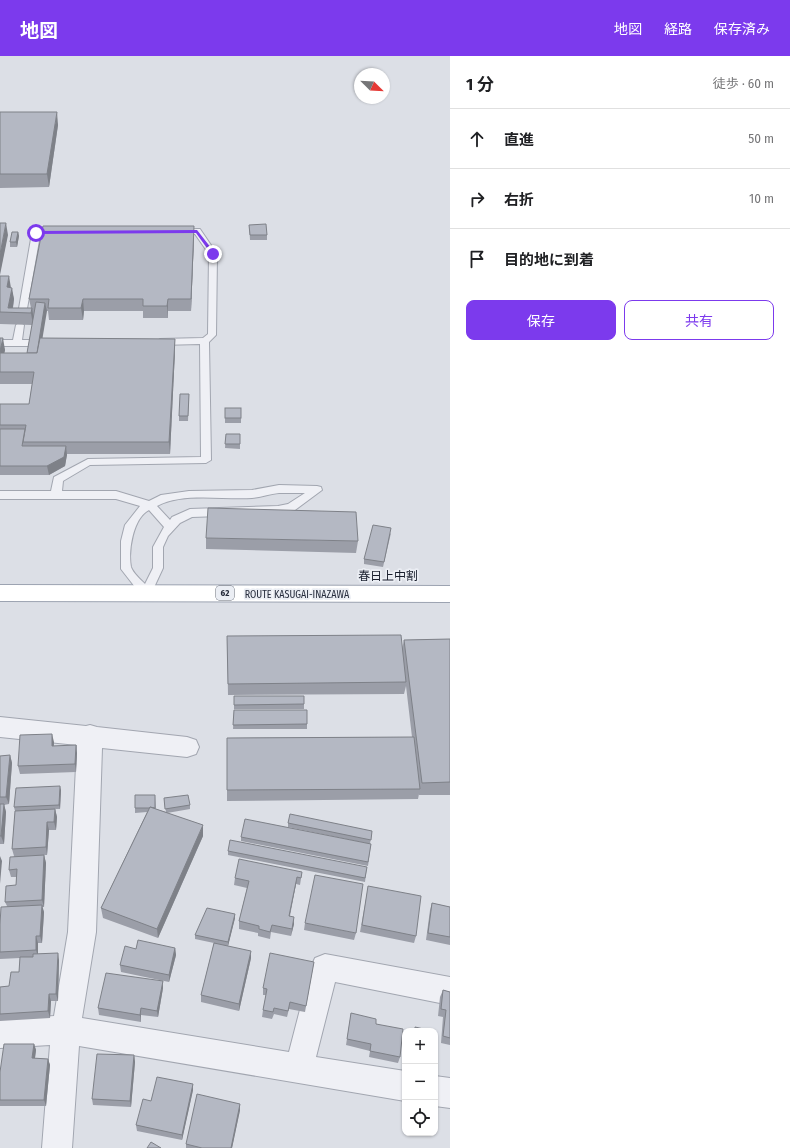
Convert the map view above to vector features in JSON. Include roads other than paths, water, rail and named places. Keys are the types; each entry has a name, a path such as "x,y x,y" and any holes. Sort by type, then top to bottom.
{"main road":[{"name":"ROUTE KASUGAI-INAZAWA","path":"0,592 450,594"}],"street":[{"path":"0,727 90,735 187,747"},
{"path":"57,1148 66,1030 82,932 90,735"},
{"path":"299,1068 325,967 450,991"},
{"path":"0,1034 66,1030 402,1085"},
{"path":"438,1091 450,1093"}],"lane":[{"path":"151,342 206,341 212,335 213,254 197,231 174,232"},
{"path":"17,343 36,233 67,232"},
{"path":"56,495 58,479 88,462 206,460 206,341"},
{"path":"0,343 31,342"},
{"path":"279,490 317,490 291,507 278,510 190,513 176,520 164,534 158,548 158,568 146,593 126,569 126,541 130,525 142,509 150,505 161,499 189,495 252,494 279,490"},
{"path":"0,495 116,495 150,505 170,527"}],"district":[{"name":"春日上中割","path":"388,576"}]}
